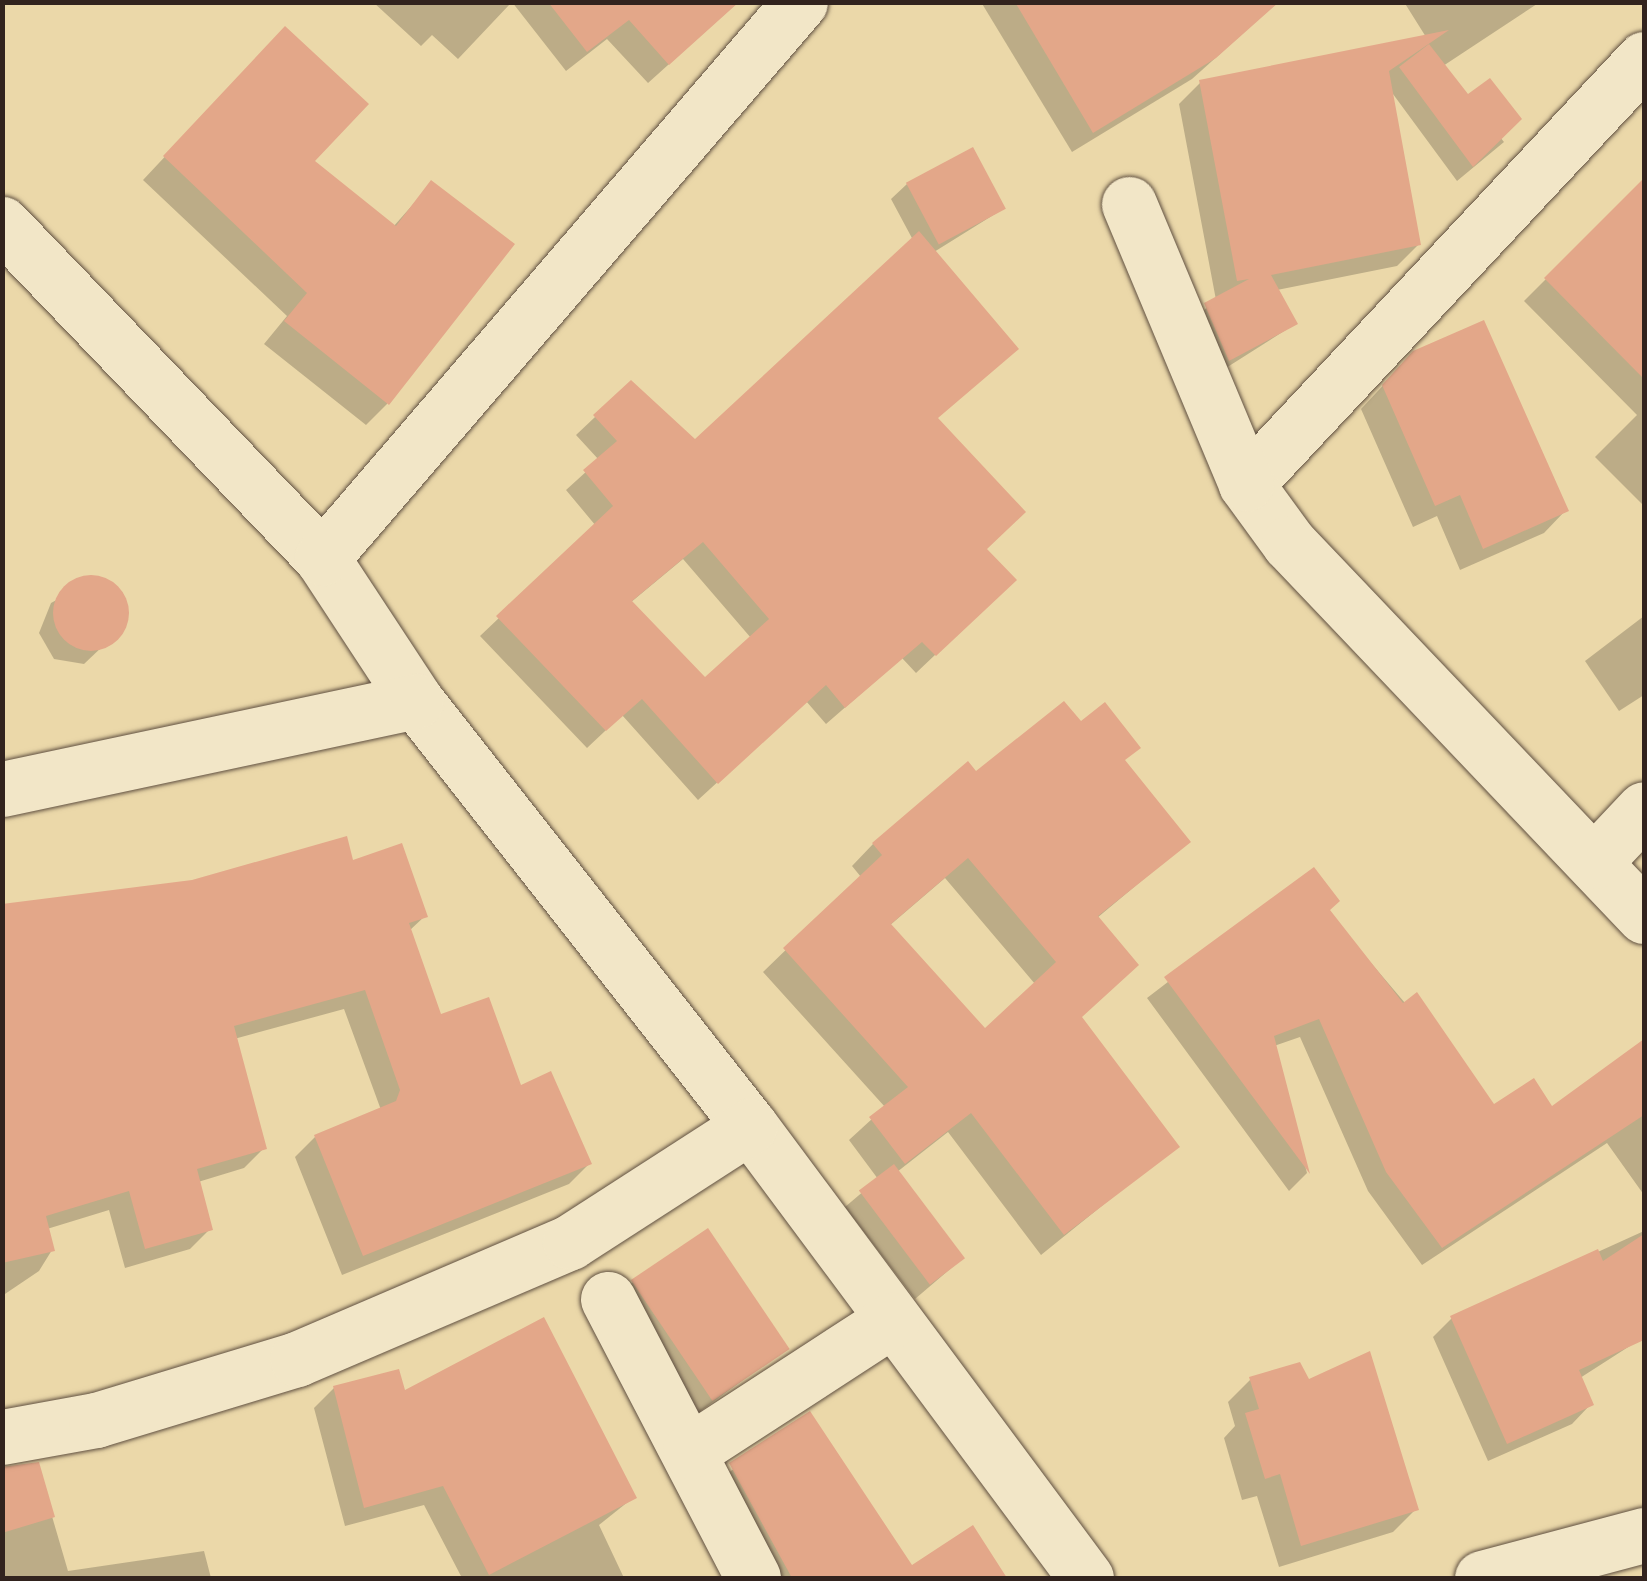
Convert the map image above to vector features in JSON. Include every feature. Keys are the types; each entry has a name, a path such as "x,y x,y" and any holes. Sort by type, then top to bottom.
{"street":[{"path":"322,558 800,2"},
{"path":"1246,484 1644,59"},
{"path":"1129,204 1246,484 1290,543 1644,916"},
{"path":"13,253 322,558 416,701 750,1126 1086,1578"},
{"path":"2,789 416,701"},
{"path":"1595,861 1644,808"},
{"path":"2,1437 96,1420 297,1359 570,1242 750,1126"},
{"path":"608,1299 690,1451 752,1578"},
{"path":"690,1451 892,1320"},
{"path":"1482,1578 1644,1535"}],"building":[{"path":"548,2 739,2 669,65 629,20 587,52"},
{"path":"1015,2 1279,2 1216,58 1093,133"},
{"path":"285,26 369,104 315,161 396,226 431,180 515,244 389,405 284,321 307,293 163,156"},
{"path":"1449,30 1389,71 1421,245 1271,275 1298,324 1229,361 1204,303 1249,279 1237,281 1199,80"},
{"path":"1429,44 1468,94 1490,78 1522,119 1473,167 1399,67"},
{"path":"973,147 1006,209 939,244 906,183"},
{"path":"1644,178 1644,379 1544,278"},
{"path":"919,231 1019,349 938,418 1026,512 987,549 1017,580 936,656 922,642 845,708 826,685 718,784 642,699 606,731 496,616 613,506 583,470 617,441 593,415 631,380 695,439","holes":["703,542 769,619 705,677 632,601"]},
{"path":"1484,320 1569,511 1483,549 1460,495 1435,506 1382,385 1413,351"},
{"path":"91,575 118,586 129,613 118,640 91,651 64,640 53,613 64,586"},
{"path":"1064,701 1081,721 1105,702 1141,748 1125,760 1191,842 1098,916 1139,965 1082,1017 1180,1147 1064,1235 971,1113 905,1164 869,1117 908,1087 783,948 882,855 872,843 968,761 976,771","holes":["968,858 1056,962 985,1028 891,924"]},
{"path":"347,836 353,860 402,843 428,917 409,923 441,1014 489,997 521,1085 551,1071 592,1164 363,1256 314,1135 396,1101 400,1090 365,990 234,1026 267,1149 197,1169 213,1230 145,1249 129,1191 46,1216 55,1251 2,1263 2,904 192,880"},
{"path":"1314,867 1340,901 1330,910 1403,1003 1417,992 1494,1104 1534,1078 1552,1106 1644,1039 1644,1115 1442,1248 1386,1172 1319,1019 1274,1036 1310,1174 1164,977"},
{"path":"894,1164 965,1258 930,1285 859,1190"},
{"path":"708,1228 790,1349 713,1401 631,1280"},
{"path":"1644,1234 1644,1340 1579,1370 1594,1405 1507,1444 1450,1316 1598,1249 1603,1261"},
{"path":"544,1317 637,1498 489,1575 443,1486 364,1508 333,1386 399,1369 405,1390"},
{"path":"1370,1351 1419,1510 1301,1546 1280,1474 1265,1479 1245,1413 1259,1409 1249,1377 1300,1362 1309,1379"},
{"path":"810,1411 912,1565 973,1525 1007,1578 792,1578 729,1463"},
{"path":"39,1462 55,1517 2,1533 2,1467"}]}
